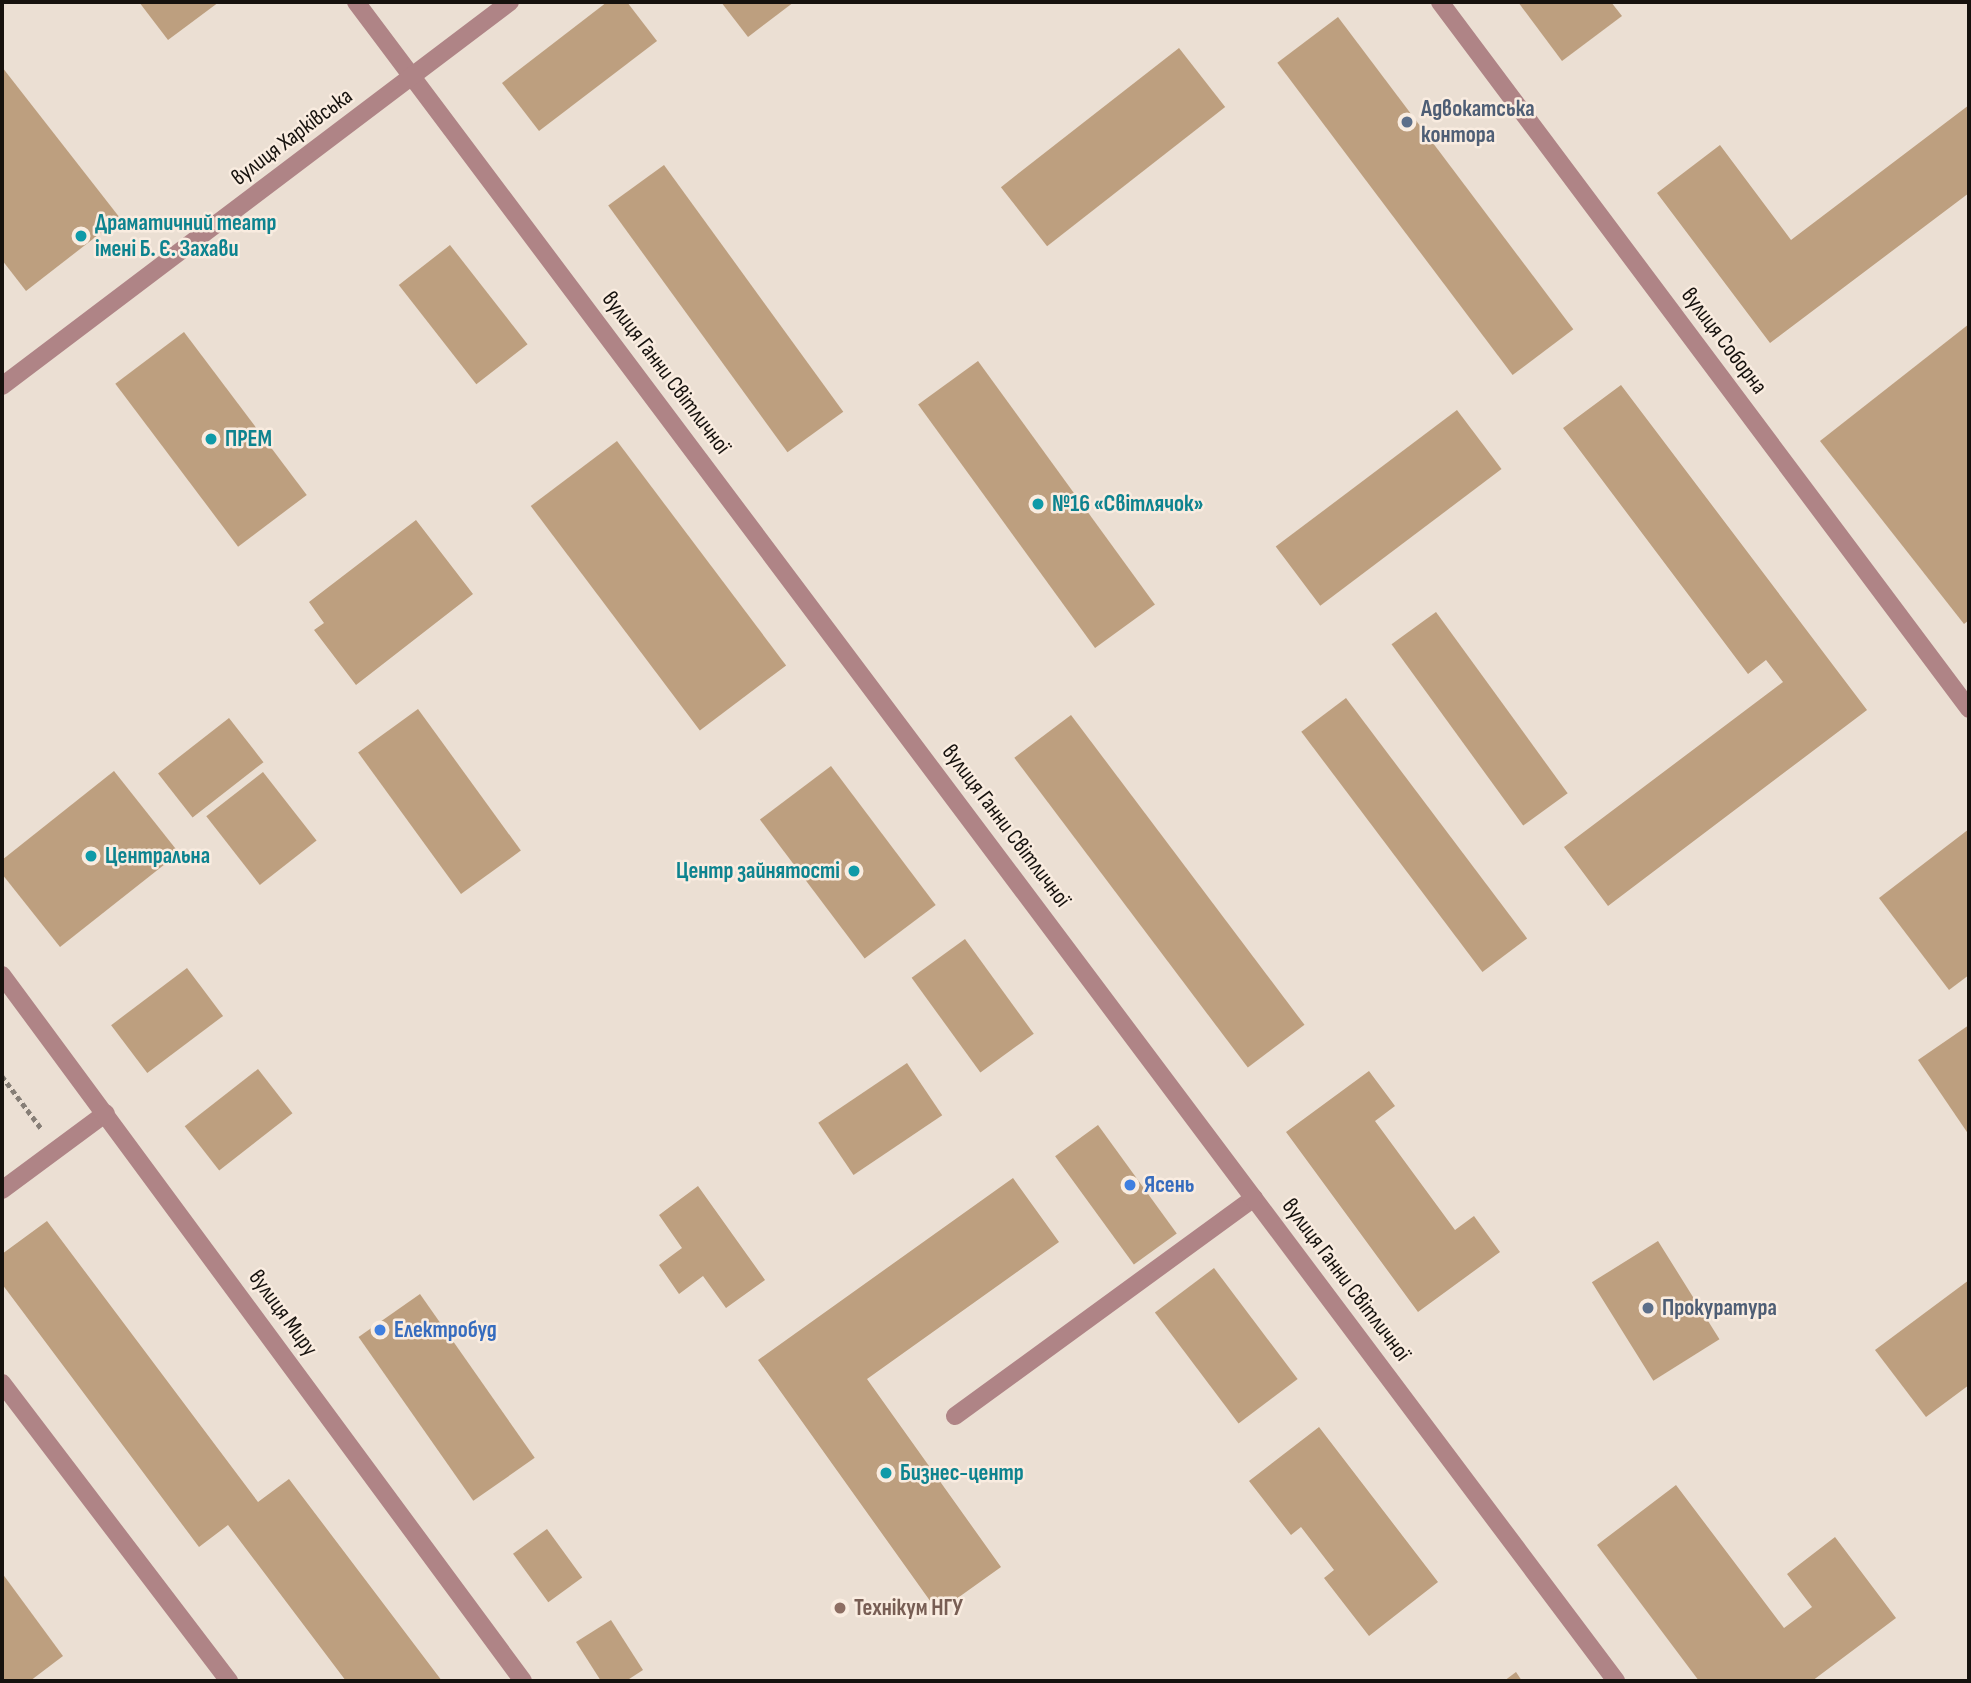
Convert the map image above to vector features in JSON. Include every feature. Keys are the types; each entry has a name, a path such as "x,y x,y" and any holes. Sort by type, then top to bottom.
{"street":[{"name":"вулиця Ганни Світличної","path":"356,2 1616,1681"},
{"name":"вулиця Харківська","path":"2,386 510,2"},
{"name":"вулиця Соборна","path":"1440,2 1969,709"},
{"name":"вулиця Миру","path":"2,975 106,1112 523,1681"},
{"path":"2,1190 106,1112"},
{"path":"955,1416 1254,1198"},
{"path":"2,1383 229,1681"}],"path":[{"path":"2,1076 58,1150"}],"building":[{"path":"139,2 219,2 168,40"},
{"path":"607,2 627,2 657,41 539,131 502,83"},
{"path":"721,2 794,2 748,37"},
{"path":"1518,2 1611,2 1622,16 1562,61"},
{"path":"1338,17 1573,329 1513,375 1277,63"},
{"path":"1179,48 1225,107 1047,246 1001,187"},
{"path":"2,67 120,218 26,291 2,260"},
{"path":"1969,105 1969,193 1770,343 1657,193 1720,145 1791,240"},
{"path":"664,165 843,412 787,452 608,206"},
{"path":"450,245 528,344 476,384 399,285"},
{"path":"1969,324 1969,620 1964,624 1820,441"},
{"name":"ПРЕМ","path":"184,332 307,495 238,547 115,384"},
{"name":"№16 «Світлячок»","path":"978,361 1155,605 1095,648 918,404"},
{"path":"1621,385 1867,710 1608,906 1564,847 1783,682 1766,660 1748,674 1563,428"},
{"path":"1457,410 1502,469 1320,606 1276,547"},
{"path":"617,441 786,665 700,730 531,506"},
{"path":"416,520 473,594 356,685 314,630 324,623 309,602"},
{"path":"1436,612 1568,793 1523,826 1392,644"},
{"path":"1346,698 1527,938 1482,972 1301,732"},
{"path":"418,709 521,851 461,894 358,752"},
{"path":"1071,715 1305,1025 1248,1068 1014,758"},
{"path":"229,718 263,762 193,818 158,773"},
{"name":"Центр зайнятості","path":"831,766 936,905 865,959 760,820"},
{"name":"Центральна","path":"114,771 179,853 60,947 2,874 2,860"},
{"path":"263,772 317,841 260,885 206,816"},
{"path":"1969,829 1969,975 1949,990 1879,898"},
{"path":"965,939 1034,1034 980,1072 912,978"},
{"path":"187,968 223,1016 147,1073 111,1025"},
{"path":"1969,1025 1969,1135 1918,1060"},
{"path":"907,1063 942,1115 854,1175 818,1123"},
{"path":"258,1069 292,1113 219,1170 185,1126"},
{"path":"1369,1071 1395,1106 1375,1121 1455,1230 1474,1216 1500,1252 1418,1312 1286,1132"},
{"path":"1098,1125 1177,1233 1134,1265 1055,1156"},
{"name":"Бизнес-центр","path":"1013,1178 1059,1242 867,1379 1001,1567 938,1612 758,1360"},
{"path":"698,1186 765,1280 726,1308 703,1276 679,1294 659,1265 682,1248 659,1215"},
{"path":"47,1221 258,1502 289,1479 442,1681 346,1681 228,1525 199,1547 2,1284 2,1254"},
{"path":"1658,1241 1719,1339 1653,1381 1592,1282"},
{"path":"1214,1268 1298,1379 1239,1424 1155,1313"},
{"path":"1969,1280 1969,1385 1926,1417 1875,1350"},
{"path":"420,1294 535,1458 473,1501 359,1337"},
{"path":"1319,1427 1438,1582 1369,1636 1324,1578 1334,1570 1301,1527 1291,1535 1249,1481"},
{"path":"1676,1485 1784,1628 1812,1607 1787,1574 1835,1537 1896,1618 1812,1681 1699,1681 1597,1545"},
{"path":"547,1529 582,1578 548,1602 513,1554"},
{"path":"2,1573 63,1656 30,1681 2,1681"},
{"path":"611,1620 643,1670 626,1681 601,1681 576,1642"},
{"path":"1516,1672 1522,1681 1504,1681"}],"place":[{"name":"Адвокатська контора","path":"1407,122"},
{"name":"Драматичний театр імені Б. Є. Захави","path":"81,236"},
{"name":"ПРЕМ","path":"211,439"},
{"name":"№16 «Світлячок»","path":"1038,504"},
{"name":"Центральна","path":"91,856"},
{"name":"Центр зайнятості","path":"854,871"},
{"name":"Ясень","path":"1130,1185"},
{"name":"Прокуратура","path":"1648,1308"},
{"name":"Електробуд","path":"380,1330"},
{"name":"Бизнес-центр","path":"886,1473"},
{"name":"Технікум НГУ","path":"840,1608"}]}
